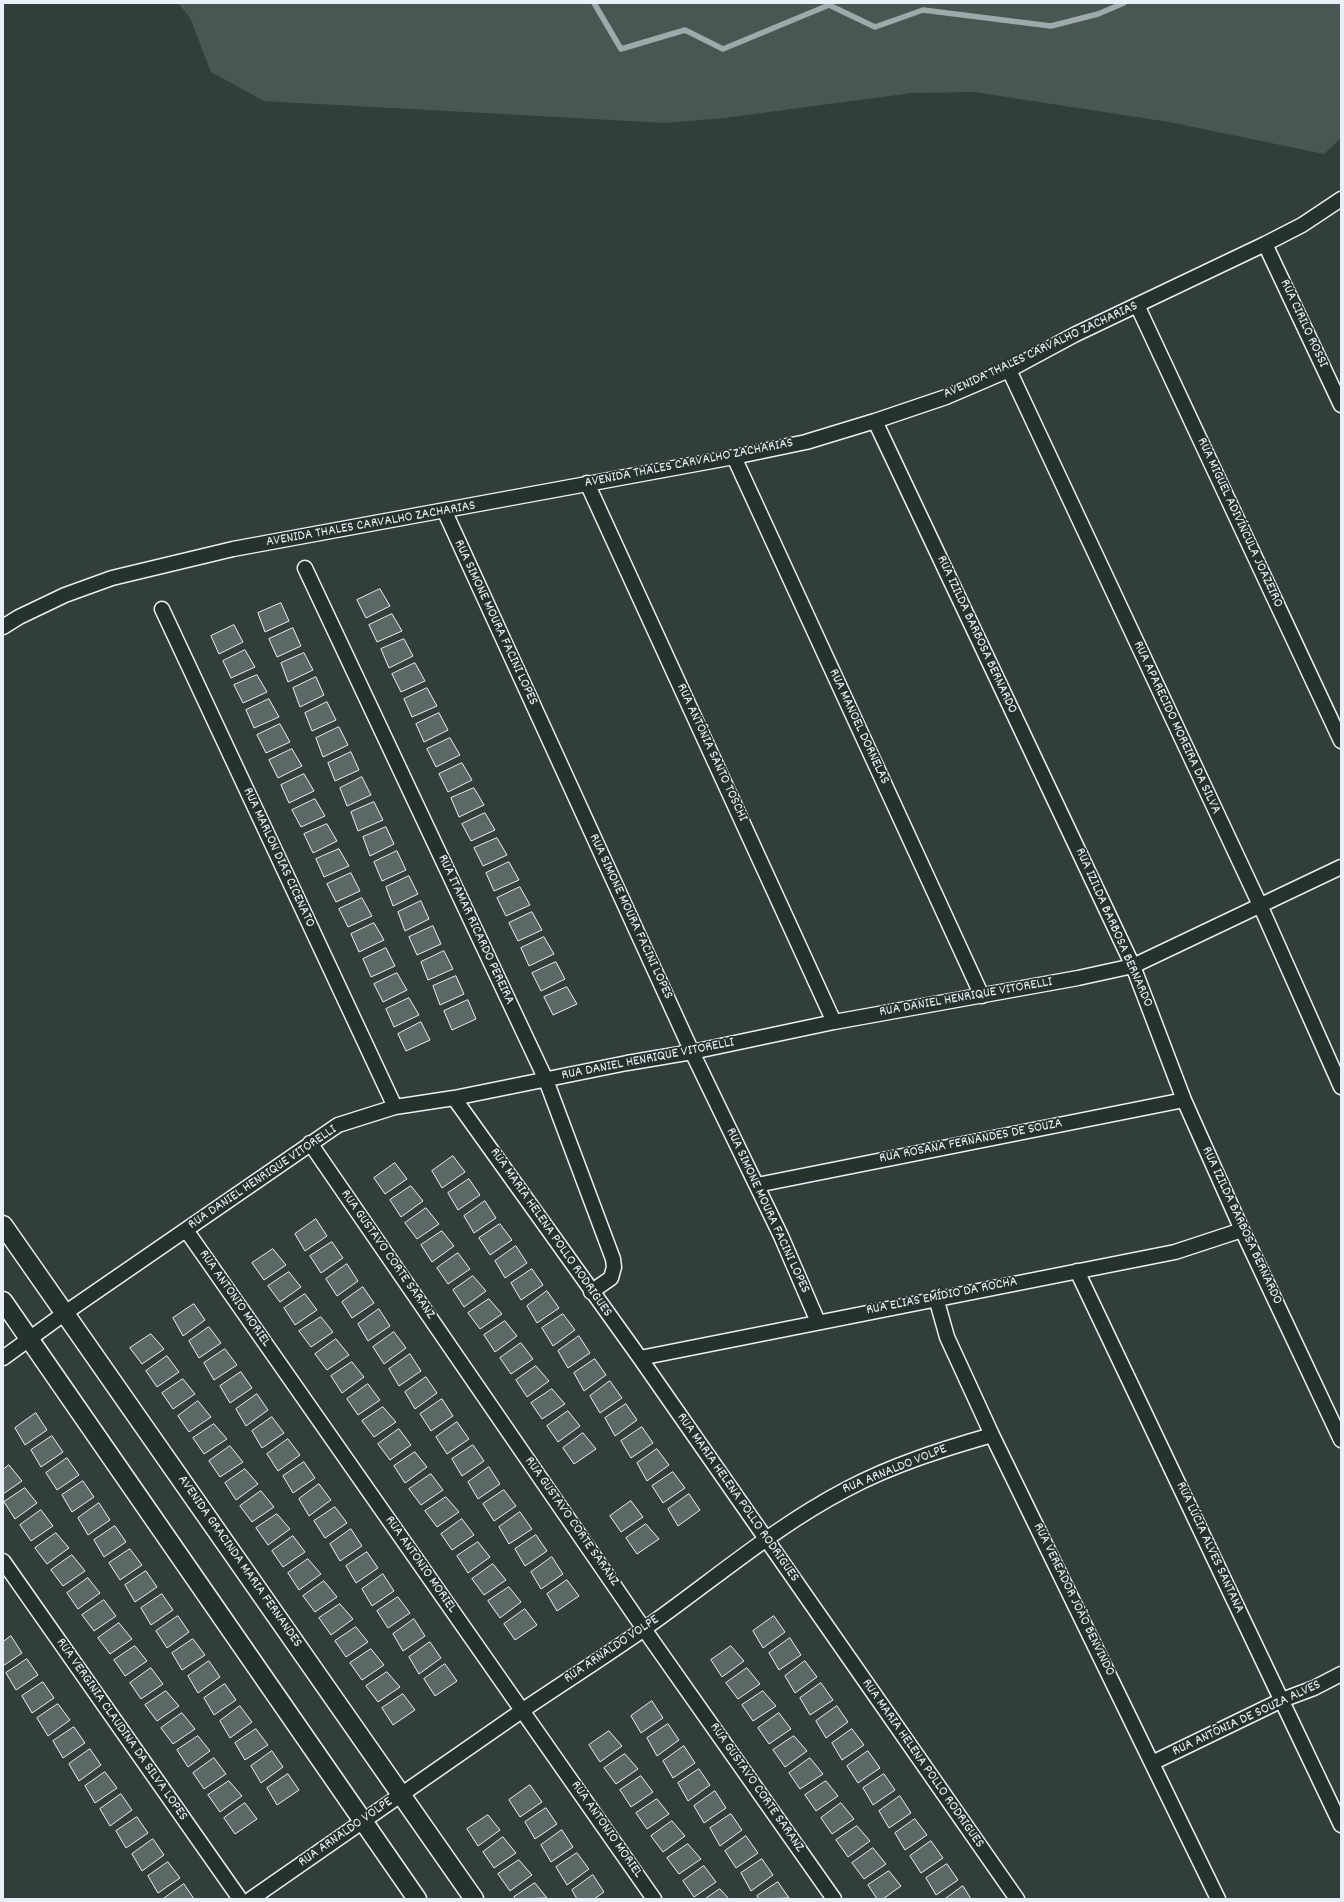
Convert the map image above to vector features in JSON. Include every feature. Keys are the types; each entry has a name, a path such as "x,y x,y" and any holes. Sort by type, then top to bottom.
{"street":[{"name":"AVENIDA THALES CARVALHO ZACHARIAS","path":"3,627 19,617 66,595 112,578 233,550 445,512 734,457 806,442 875,421 946,397 1009,370 1074,335 1302,225 1341,199"},
{"name":"RUA CIRILO ROSSI","path":"1265,244 1341,405"},
{"name":"RUA MIGUEL ADIVÍNCULA JOAZEIRO","path":"1137,305 1341,741"},
{"name":"RUA APARECIDO MOREIRA DA SILVA","path":"1009,370 1260,905 1341,1087"},
{"name":"RUA IZILDA BARBOSA BERNARDO","path":"875,421 1133,966 1184,1100 1242,1230 1341,1440"},
{"name":"RUA MANOEL DORNELAS","path":"734,457 982,996"},
{"name":"RUA ANTÔNIA SANTO TOSCHI","path":"587,484 834,1022"},
{"name":"RUA SIMONE MOURA FACINI LOPES","path":"445,512 692,1052 757,1185 818,1322"},
{"name":"RUA ITAMAR RICARDO PEREIRA","path":"305,568 546,1080 613,1259 614,1267 611,1278 591,1292"},
{"name":"RUA MARLON DIAS CICENATO","path":"162,609 395,1107"},
{"name":"RUA DANIEL HENRIQUE VITORELLI","path":"3,1358 65,1313 338,1125 395,1107 454,1098 627,1062 692,1052 834,1022 982,996 1133,966 1341,867"},
{"name":"RUA MARIA HELENA POLLO RODRIGUES","path":"454,1098 591,1292 640,1358 765,1540 1017,1899"},
{"name":"RUA ROSANA FERNANDES DE SOUZA","path":"757,1185 1184,1100"},
{"name":"RUA GUSTAVO CORTE SARANZ","path":"310,1143 644,1629 834,1899"},
{"name":"AVENIDA GRACINDA MARIA FERNANDES","path":"3,1225 474,1899"},
{"name":"RUA ANTONIO MORIEL","path":"186,1230 654,1899"},
{"name":"RUA ELIAS EMÍDIO DA ROCHA","path":"640,1358 936,1298 1175,1252 1242,1230"},
{"name":"RUA LÚCIA ALVES SANTANA","path":"1077,1271 1341,1825"},
{"name":"RUA VEREADOR JOÃO BENVINDO","path":"936,1298 947,1337 992,1435 1218,1899"},
{"path":"3,1302 417,1899"},
{"name":"RUA ARNALDO VOLPE","path":"251,1899 522,1711 644,1629 765,1540 847,1488 918,1458 992,1435"},
{"name":"RUA VERGINIA CLAUDINA DA SILVA LOPES","path":"3,1561 240,1899"},
{"name":"RUA ANTÔNIA DE SOUZA ALVES","path":"1152,1763 1282,1700 1314,1688 1341,1674"}],"shaded area":[{"path":"178,3 1341,3 1341,138 1324,154 1169,122 974,92 912,93 724,118 665,123 264,101 211,72 190,18"}],"building":[{"path":"380,589 390,606 366,618 357,600"},
{"path":"281,603 289,621 265,632 258,613"},
{"path":"392,614 402,631 377,642 369,625"},
{"path":"234,625 243,642 219,654 211,636"},
{"path":"293,628 301,646 277,657 269,639"},
{"path":"404,639 413,656 389,668 381,649"},
{"path":"245,650 255,667 231,678 223,661"},
{"path":"304,653 313,670 288,682 281,663"},
{"path":"415,663 425,681 401,692 392,674"},
{"path":"257,675 267,692 243,703 234,685"},
{"path":"316,677 324,695 300,707 293,688"},
{"path":"427,688 437,706 412,717 404,699"},
{"path":"269,699 279,717 254,728 246,710"},
{"path":"327,702 336,720 312,731 305,713"},
{"path":"439,713 448,730 424,742 416,724"},
{"path":"280,724 290,742 266,753 257,735"},
{"path":"339,727 348,745 323,757 316,738"},
{"path":"450,738 460,755 436,767 427,749"},
{"path":"292,749 302,766 278,778 269,760"},
{"path":"351,752 359,770 335,781 328,763"},
{"path":"462,763 472,780 448,792 439,774"},
{"path":"304,774 314,791 289,803 281,785"},
{"path":"362,777 371,795 347,806 340,788"},
{"path":"474,788 484,805 459,817 451,798"},
{"path":"315,799 325,816 301,827 292,810"},
{"path":"374,802 383,820 358,831 351,812"},
{"path":"485,813 495,830 471,841 462,824"},
{"path":"327,824 337,841 313,853 304,834"},
{"path":"386,827 394,844 370,856 363,837"},
{"path":"497,838 507,855 483,866 474,848"},
{"path":"339,849 349,866 324,877 316,859"},
{"path":"397,851 406,870 382,881 374,862"},
{"path":"509,862 519,880 494,891 486,873"},
{"path":"351,873 360,891 336,902 327,884"},
{"path":"409,876 418,894 393,906 386,887"},
{"path":"520,887 530,905 506,916 497,898"},
{"path":"362,898 372,916 348,927 339,909"},
{"path":"421,901 429,919 405,931 398,912"},
{"path":"532,912 542,930 518,941 509,923"},
{"path":"374,923 384,940 359,952 351,934"},
{"path":"433,926 441,944 417,955 409,937"},
{"path":"544,937 554,954 529,966 521,948"},
{"path":"386,948 395,966 371,977 363,959"},
{"path":"444,951 453,969 428,980 421,962"},
{"path":"556,962 565,979 541,991 532,973"},
{"path":"397,973 407,990 383,1002 374,984"},
{"path":"456,976 464,994 440,1005 433,986"},
{"path":"567,987 577,1004 553,1015 544,997"},
{"path":"409,998 419,1015 394,1027 386,1009"},
{"path":"468,1000 476,1019 452,1030 444,1011"},
{"path":"421,1022 430,1040 406,1051 398,1034"},
{"path":"453,1156 465,1172 442,1188 432,1171"},
{"path":"395,1163 407,1179 385,1194 374,1178"},
{"path":"469,1179 480,1195 458,1210 448,1193"},
{"path":"411,1186 423,1201 401,1217 390,1200"},
{"path":"485,1201 496,1218 474,1233 464,1216"},
{"path":"426,1208 439,1224 417,1239 405,1223"},
{"path":"316,1219 327,1236 305,1251 295,1234"},
{"path":"500,1224 512,1240 490,1255 479,1238"},
{"path":"442,1231 454,1246 432,1262 421,1245"},
{"path":"332,1242 343,1258 321,1273 310,1256"},
{"path":"516,1246 527,1263 505,1278 495,1261"},
{"path":"273,1249 286,1265 264,1280 252,1263"},
{"path":"458,1253 470,1269 448,1284 437,1268"},
{"path":"347,1264 358,1281 337,1296 326,1279"},
{"path":"532,1269 543,1285 521,1300 511,1283"},
{"path":"289,1272 301,1287 280,1302 268,1286"},
{"path":"473,1276 486,1291 464,1307 453,1290"},
{"path":"363,1287 374,1303 352,1318 342,1302"},
{"path":"547,1291 559,1308 537,1323 527,1306"},
{"path":"305,1294 317,1310 295,1325 284,1308"},
{"path":"489,1299 502,1314 480,1329 468,1313"},
{"path":"194,1304 205,1320 183,1336 173,1318"},
{"path":"379,1309 390,1326 368,1341 358,1324"},
{"path":"563,1314 575,1330 553,1346 542,1328"},
{"path":"321,1317 333,1332 311,1347 299,1331"},
{"path":"505,1321 517,1336 495,1352 484,1335"},
{"path":"209,1327 221,1343 199,1358 189,1341"},
{"path":"394,1332 406,1348 384,1364 373,1347"},
{"path":"151,1334 164,1349 142,1364 130,1348"},
{"path":"579,1336 590,1353 568,1368 558,1351"},
{"path":"336,1339 349,1355 327,1370 315,1354"},
{"path":"521,1343 533,1359 511,1374 500,1358"},
{"path":"225,1349 237,1365 214,1380 204,1363"},
{"path":"410,1354 421,1371 399,1386 389,1369"},
{"path":"167,1356 179,1372 157,1387 146,1371"},
{"path":"595,1359 606,1375 584,1391 574,1373"},
{"path":"352,1362 364,1377 342,1393 331,1376"},
{"path":"536,1366 549,1381 527,1397 516,1380"},
{"path":"241,1372 252,1388 230,1403 220,1386"},
{"path":"426,1377 437,1393 415,1409 405,1392"},
{"path":"183,1379 195,1394 173,1409 162,1393"},
{"path":"610,1381 622,1398 600,1413 590,1396"},
{"path":"368,1384 380,1400 358,1415 347,1399"},
{"path":"552,1389 565,1404 542,1419 531,1403"},
{"path":"257,1394 268,1410 246,1426 236,1409"},
{"path":"442,1399 453,1416 431,1431 420,1414"},
{"path":"198,1401 211,1417 189,1432 178,1416"},
{"path":"626,1404 637,1420 615,1436 605,1418"},
{"path":"383,1407 396,1422 374,1437 362,1421"},
{"path":"568,1411 580,1426 558,1442 547,1426"},
{"path":"36,1413 47,1430 25,1445 15,1428"},
{"path":"272,1417 284,1433 262,1448 252,1431"},
{"path":"457,1422 469,1439 447,1454 436,1437"},
{"path":"214,1424 227,1439 204,1454 193,1438"},
{"path":"642,1427 653,1443 631,1458 621,1441"},
{"path":"399,1429 411,1445 390,1460 378,1444"},
{"path":"583,1433 596,1449 574,1464 563,1448"},
{"path":"52,1436 63,1452 41,1467 31,1450"},
{"path":"288,1439 300,1455 278,1471 267,1454"},
{"path":"473,1445 484,1461 462,1476 452,1459"},
{"path":"230,1446 243,1462 220,1477 209,1461"},
{"path":"657,1449 669,1465 647,1481 637,1463"},
{"path":"415,1452 427,1467 405,1483 394,1466"},
{"path":"67,1458 79,1475 57,1490 46,1473"},
{"path":"304,1462 315,1478 293,1493 283,1476"},
{"path":"9,1465 22,1481 3,1494 3,1470"},
{"path":"489,1467 500,1484 478,1499 468,1482"},
{"path":"245,1469 258,1484 236,1500 225,1483"},
{"path":"673,1472 685,1488 663,1503 652,1486"},
{"path":"431,1474 443,1490 421,1505 409,1489"},
{"path":"83,1481 94,1497 72,1512 62,1495"},
{"path":"319,1484 331,1500 309,1516 299,1499"},
{"path":"25,1488 37,1503 15,1519 4,1502"},
{"path":"504,1490 516,1506 494,1521 483,1504"},
{"path":"261,1491 274,1507 252,1522 240,1506"},
{"path":"689,1494 700,1510 678,1526 668,1509"},
{"path":"446,1497 459,1512 437,1527 425,1511"},
{"path":"631,1501 643,1517 621,1532 610,1516"},
{"path":"99,1503 110,1520 88,1535 78,1518"},
{"path":"335,1507 347,1523 325,1538 314,1521"},
{"path":"41,1510 53,1526 31,1541 20,1525"},
{"path":"520,1512 532,1529 509,1544 499,1527"},
{"path":"277,1514 290,1529 268,1545 256,1528"},
{"path":"462,1519 474,1535 452,1550 441,1534"},
{"path":"646,1524 659,1539 637,1554 626,1538"},
{"path":"115,1526 126,1542 104,1557 94,1540"},
{"path":"351,1529 362,1546 340,1561 330,1544"},
{"path":"56,1533 69,1548 47,1564 35,1548"},
{"path":"536,1535 547,1551 525,1566 515,1549"},
{"path":"293,1536 305,1552 283,1567 272,1551"},
{"path":"478,1542 490,1557 468,1573 457,1556"},
{"path":"130,1549 142,1565 120,1580 109,1563"},
{"path":"367,1552 378,1568 356,1583 346,1566"},
{"path":"72,1555 85,1571 63,1586 51,1570"},
{"path":"552,1557 563,1574 541,1589 531,1572"},
{"path":"308,1559 321,1574 299,1590 288,1573"},
{"path":"493,1564 506,1580 484,1595 472,1579"},
{"path":"146,1571 157,1587 135,1602 125,1585"},
{"path":"383,1574 394,1591 372,1606 362,1589"},
{"path":"88,1578 100,1593 78,1609 67,1593"},
{"path":"567,1580 579,1596 557,1611 547,1594"},
{"path":"324,1581 337,1597 315,1612 303,1596"},
{"path":"509,1587 521,1602 500,1618 488,1601"},
{"path":"162,1594 173,1610 151,1625 141,1608"},
{"path":"398,1597 410,1613 388,1628 377,1611"},
{"path":"104,1600 116,1616 94,1631 82,1615"},
{"path":"340,1604 353,1619 331,1635 319,1618"},
{"path":"525,1609 537,1625 515,1640 504,1624"},
{"path":"178,1616 189,1632 167,1648 156,1631"},
{"path":"774,1616 785,1632 763,1648 753,1631"},
{"path":"414,1619 425,1636 403,1651 393,1634"},
{"path":"119,1623 132,1639 110,1654 98,1638"},
{"path":"356,1627 368,1642 346,1657 335,1641"},
{"path":"11,1636 22,1653 3,1666 3,1642"},
{"path":"790,1638 801,1655 779,1670 769,1653"},
{"path":"193,1639 205,1655 182,1670 172,1653"},
{"path":"430,1642 441,1658 419,1674 409,1657"},
{"path":"135,1646 147,1661 125,1676 114,1660"},
{"path":"731,1646 744,1661 722,1677 711,1660"},
{"path":"371,1649 384,1665 362,1680 350,1663"},
{"path":"27,1659 38,1675 16,1690 6,1673"},
{"path":"209,1661 220,1677 198,1693 188,1676"},
{"path":"805,1661 817,1677 795,1693 785,1676"},
{"path":"445,1664 457,1681 435,1696 424,1679"},
{"path":"151,1668 163,1684 141,1699 130,1683"},
{"path":"747,1668 760,1684 738,1699 726,1683"},
{"path":"387,1672 400,1687 378,1702 366,1686"},
{"path":"43,1682 54,1698 32,1713 22,1696"},
{"path":"821,1683 833,1700 810,1715 800,1698"},
{"path":"225,1684 236,1700 214,1715 204,1698"},
{"path":"166,1691 179,1706 157,1721 145,1705"},
{"path":"763,1691 776,1706 753,1721 742,1705"},
{"path":"403,1694 415,1710 393,1725 382,1708"},
{"path":"652,1701 663,1718 641,1733 631,1716"},
{"path":"58,1704 70,1720 48,1736 37,1718"},
{"path":"240,1706 252,1722 230,1738 220,1721"},
{"path":"837,1706 848,1722 826,1738 816,1721"},
{"path":"182,1713 195,1729 173,1744 161,1728"},
{"path":"779,1713 791,1729 769,1744 758,1728"},
{"path":"668,1724 679,1740 657,1756 647,1738"},
{"path":"74,1727 85,1743 63,1758 53,1741"},
{"path":"256,1729 268,1745 245,1760 235,1743"},
{"path":"852,1729 864,1745 842,1760 832,1743"},
{"path":"609,1731 622,1746 600,1762 589,1745"},
{"path":"198,1736 210,1751 188,1767 177,1750"},
{"path":"794,1736 807,1751 785,1767 773,1750"},
{"path":"684,1746 695,1763 673,1778 663,1761"},
{"path":"90,1749 101,1765 79,1781 69,1764"},
{"path":"272,1751 283,1767 261,1783 251,1766"},
{"path":"868,1751 880,1768 858,1783 847,1766"},
{"path":"625,1754 638,1769 616,1784 604,1768"},
{"path":"214,1758 226,1774 204,1789 193,1773"},
{"path":"810,1758 823,1774 800,1789 789,1773"},
{"path":"699,1769 710,1785 688,1801 678,1783"},
{"path":"105,1772 117,1788 95,1803 85,1786"},
{"path":"288,1774 299,1790 277,1805 267,1788"},
{"path":"884,1774 895,1790 873,1805 863,1788"},
{"path":"641,1776 653,1792 631,1807 620,1790"},
{"path":"229,1781 242,1796 220,1812 208,1795"},
{"path":"826,1781 838,1796 816,1811 805,1795"},
{"path":"530,1785 542,1802 520,1817 509,1800"},
{"path":"715,1791 726,1808 704,1823 694,1806"},
{"path":"121,1794 132,1810 110,1826 100,1809"},
{"path":"900,1796 911,1813 889,1828 879,1811"},
{"path":"657,1799 669,1814 647,1829 636,1813"},
{"path":"245,1803 257,1819 235,1834 224,1818"},
{"path":"841,1803 854,1819 832,1834 821,1818"},
{"path":"546,1808 557,1824 535,1839 525,1822"},
{"path":"731,1814 742,1830 720,1846 710,1828"},
{"path":"488,1815 500,1830 478,1846 467,1829"},
{"path":"137,1817 148,1833 126,1848 116,1831"},
{"path":"915,1819 927,1835 905,1850 895,1833"},
{"path":"672,1821 685,1836 663,1852 651,1836"},
{"path":"857,1826 870,1841 848,1857 836,1840"},
{"path":"562,1830 573,1847 551,1862 541,1845"},
{"path":"746,1836 758,1853 736,1868 725,1851"},
{"path":"503,1837 516,1853 494,1868 483,1852"},
{"path":"153,1839 164,1855 142,1871 132,1854"},
{"path":"931,1841 943,1858 921,1873 910,1856"},
{"path":"688,1844 701,1859 679,1874 667,1858"},
{"path":"873,1848 886,1864 864,1879 852,1863"},
{"path":"577,1853 589,1869 567,1885 556,1867"},
{"path":"762,1859 773,1875 751,1891 741,1873"},
{"path":"519,1860 532,1875 510,1891 498,1874"},
{"path":"168,1862 180,1878 158,1893 148,1876"},
{"path":"947,1864 958,1880 936,1895 926,1878"},
{"path":"704,1866 716,1882 694,1897 683,1881"},
{"path":"889,1871 901,1886 883,1899 877,1899 868,1885"},
{"path":"593,1875 604,1892 594,1899 577,1899 572,1890"},
{"path":"778,1882 789,1898 759,1899 757,1896"},
{"path":"535,1883 547,1898 516,1899 514,1897"},
{"path":"184,1884 194,1899 163,1899"},
{"path":"963,1886 971,1899 945,1899"},
{"path":"720,1889 729,1899 705,1899"}],"waterway":[{"path":"594,3 621,49 685,30 723,49 829,5 875,27 923,10 1051,26 1098,14 1124,3"}]}
